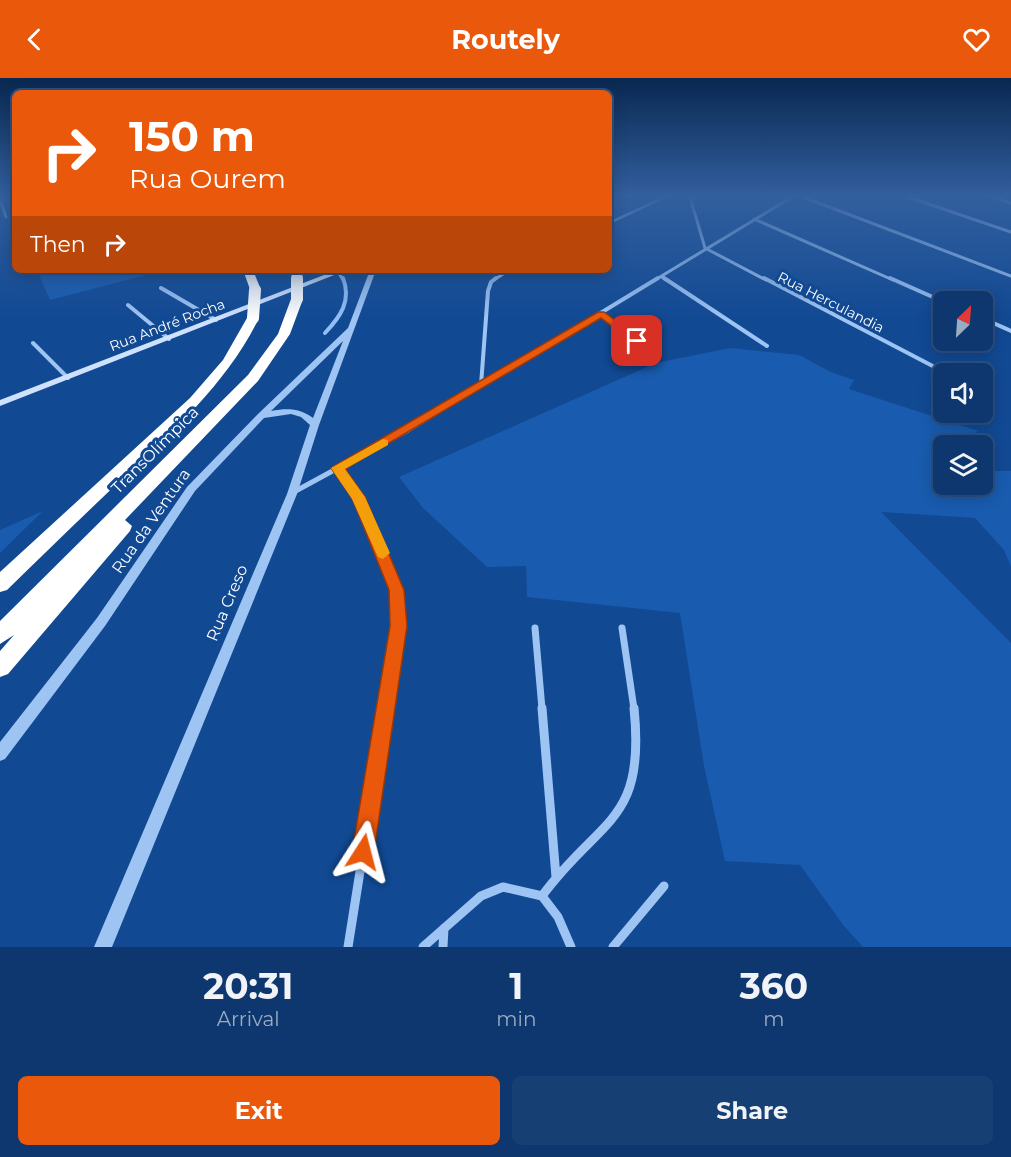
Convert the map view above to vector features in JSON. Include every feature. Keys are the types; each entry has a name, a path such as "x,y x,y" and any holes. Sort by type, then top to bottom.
{"highway":[{"name":"TransOlímpica","path":"0,584 166,430 235,351 253,318 255,290 249,273"},
{"name":"TransOlímpica","path":"0,635 253,378 274,352 293,315 297,299 296,273"},
{"path":"0,666 134,514 184,449"}],"main road":[{"name":"Rua André Rocha","path":"0,404 335,273"}],"street":[{"path":"702,238 705,248"},
{"path":"292,494 601,314 723,238"},
{"path":"796,238 933,297"},
{"path":"910,238 1011,276"},
{"name":"Rua Herculandia","path":"705,248 933,366"},
{"name":"Rua Creso","path":"103,947 292,494 315,425 372,273"},
{"path":"481,385 488,291 498,276 504,273"},
{"path":"662,277 767,346"},
{"path":"161,288 216,320"},
{"path":"128,305 170,339"},
{"path":"601,314 654,354"},
{"path":"993,323 1011,331"},
{"name":"Rua da Ventura","path":"0,754 101,622 191,489 261,416 353,327"},
{"path":"33,343 68,378"},
{"path":"261,416 288,411 301,413 315,425"},
{"path":"337,468 358,497 386,560 397,590 399,626 348,947"},
{"path":"535,628 555,877"},
{"path":"542,896 555,877 618,814 631,788 636,765 636,731 622,628"},
{"path":"613,947 664,886"},
{"path":"423,947 481,896 503,887 542,896 558,917 571,947"},
{"path":"443,947 444,927"}],"shaded area":[{"path":"38,273 154,273 50,300"},
{"path":"730,348 799,355 831,372 854,380 849,389 933,416 933,423 953,423 978,431 971,435 933,435 933,495 993,495 993,470 1011,471 1011,567 1004,550 975,518 881,512 1011,643 1011,947 863,947 844,926 800,865 725,861 704,766 680,613 527,597 526,566 487,567 423,508 399,477 656,363"},
{"path":"43,511 0,553 0,530"}],"waterway":[{"path":"339,273 343,280"},
{"path":"325,333 343,308 346,294 343,278"}],"slow traffic":[{"path":"383,443 337,468 358,497 383,553"}],"route":[{"path":"363,852 399,626 397,590 358,497 337,468 406,430 601,314 637,341"}]}
